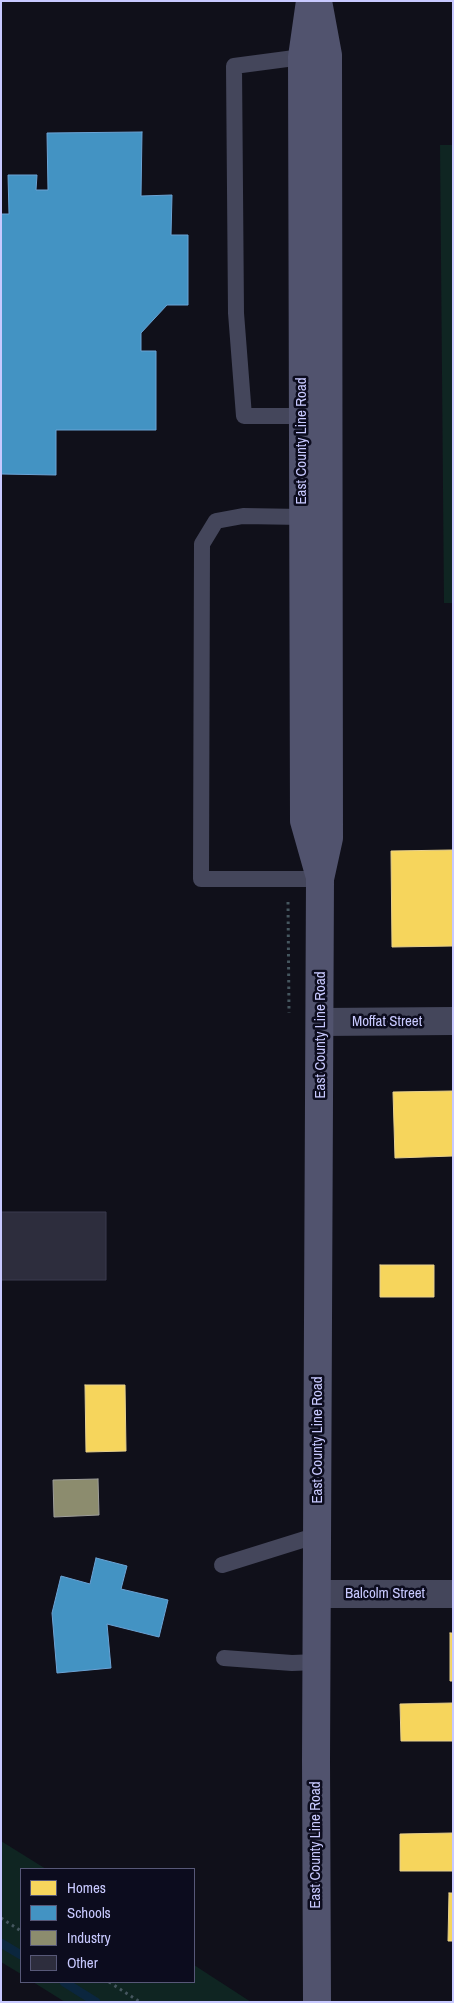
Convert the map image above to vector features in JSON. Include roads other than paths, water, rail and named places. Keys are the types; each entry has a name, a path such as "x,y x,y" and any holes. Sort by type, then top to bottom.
{"main road":[{"name":"East County Line Road","path":"310,1 302,57 304,821 320,879"},
{"name":"East County Line Road","path":"317,2002 320,879 329,838 328,55 318,1"}],"street":[{"name":"Moffat Street","path":"321,1022 453,1021"},
{"name":"Balcolm Street","path":"317,1594 453,1594"}],"lane":[{"path":"302,57 234,66 236,313 244,416 302,416"},
{"path":"302,516 242,516 216,521 202,544 201,879 320,879"},
{"path":"222,1565 318,1535"},
{"path":"224,1658 292,1663 317,1662"}],"waterway":[{"path":"1,1943 20,1954"},
{"path":"66,1983 96,2002"}]}
